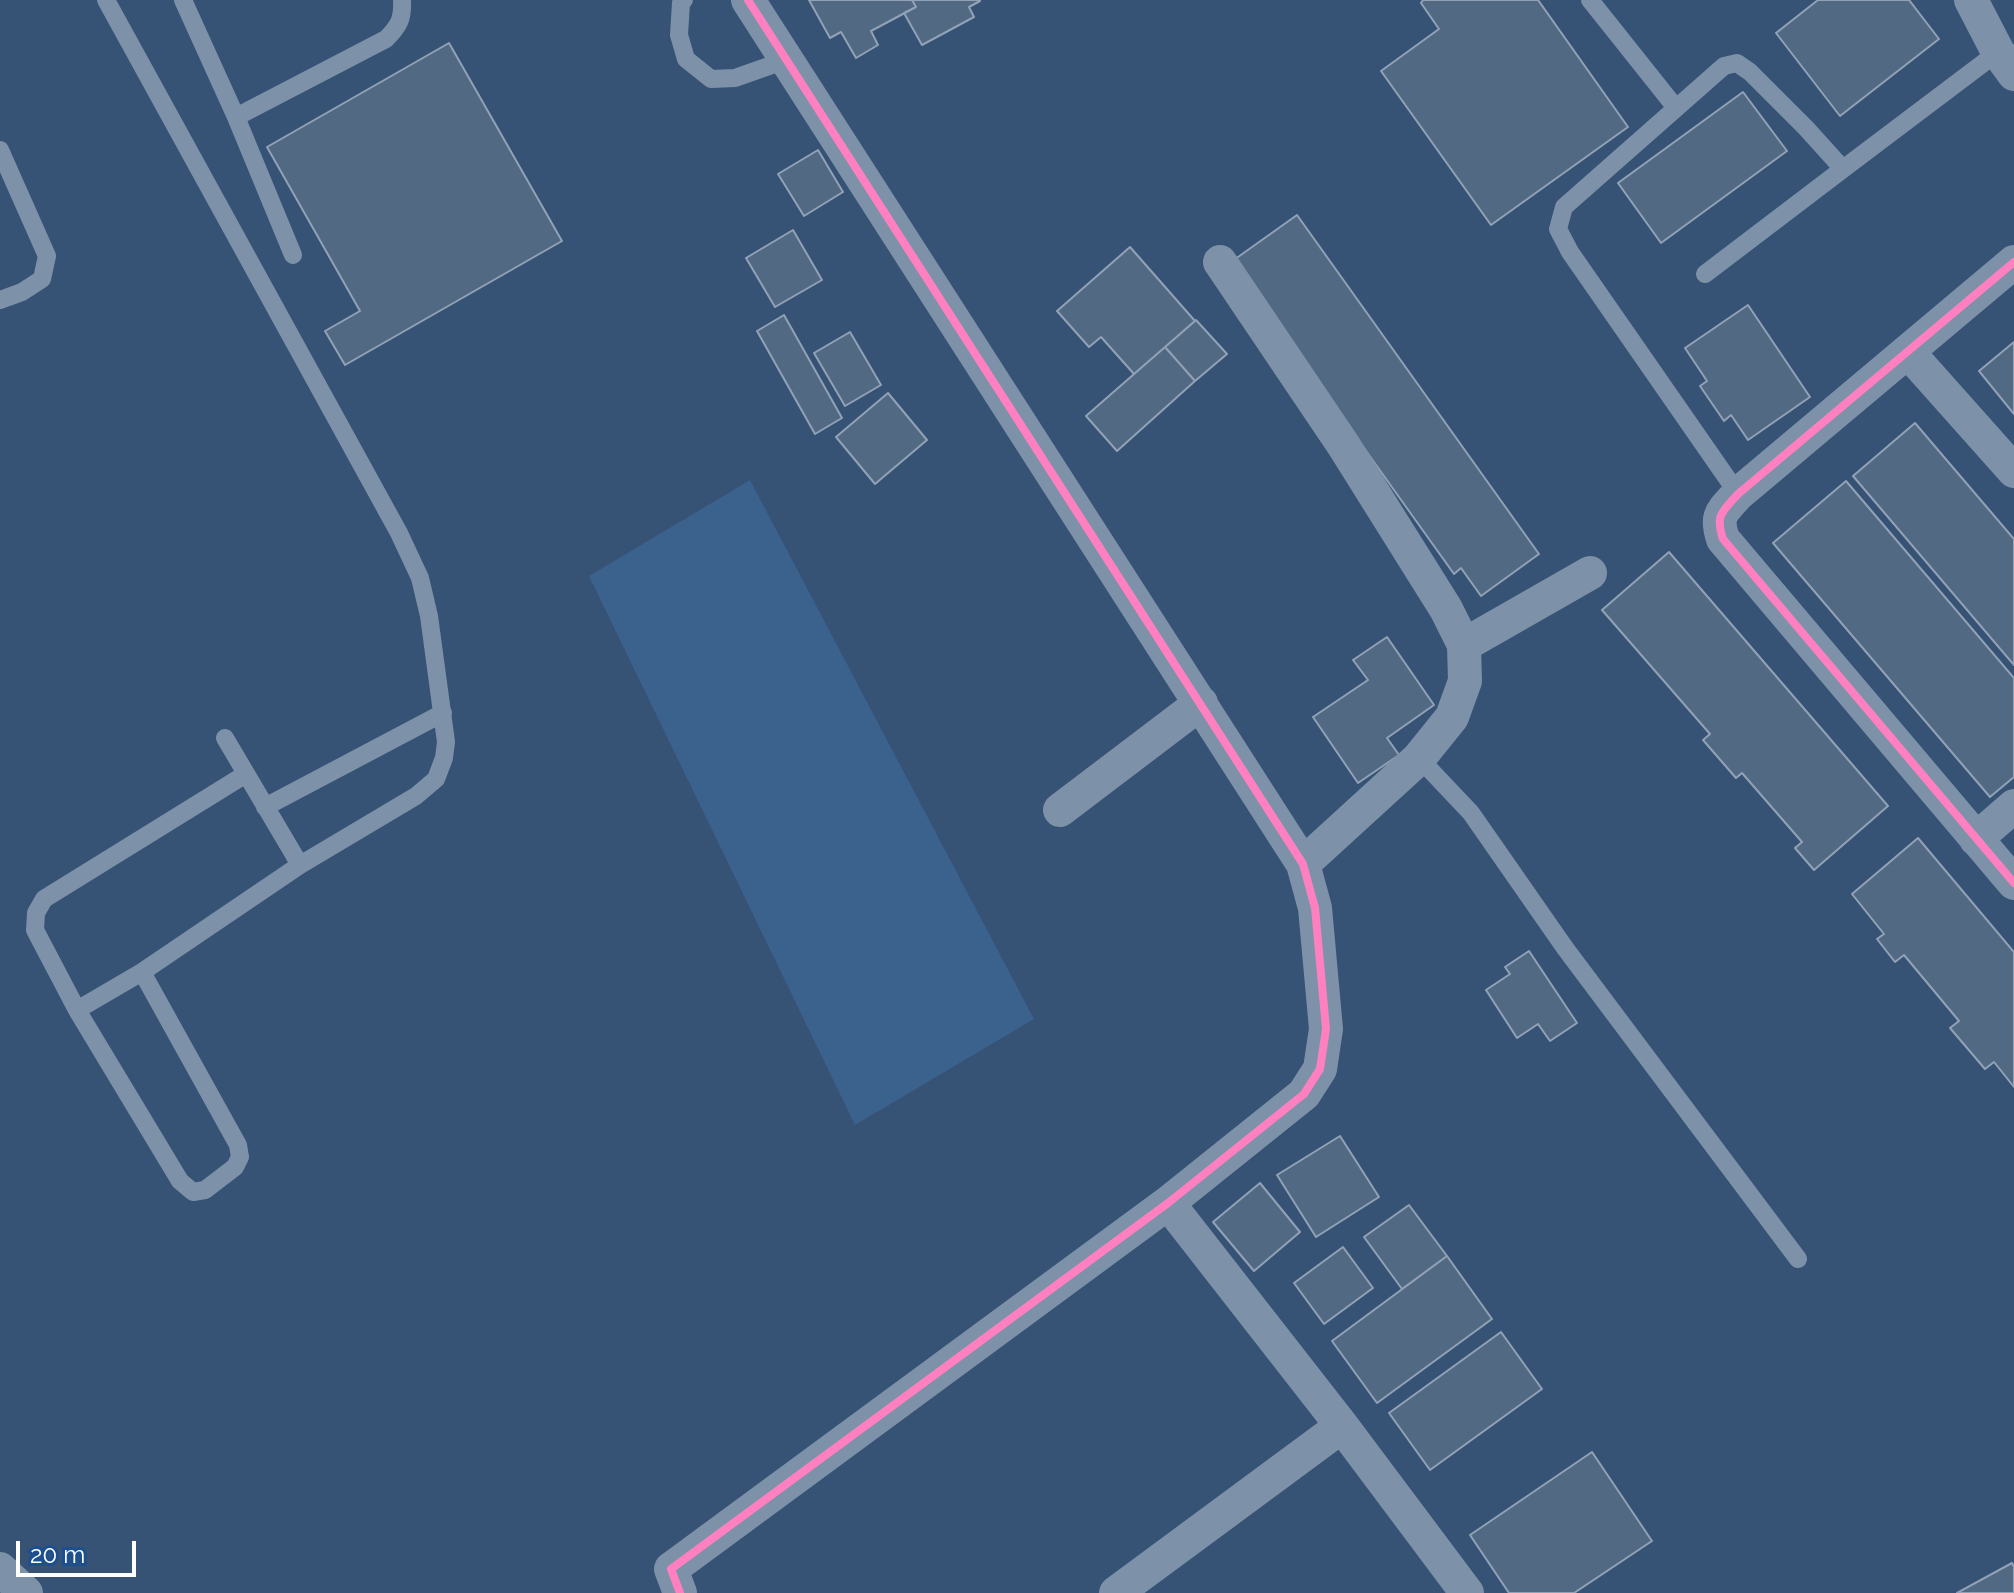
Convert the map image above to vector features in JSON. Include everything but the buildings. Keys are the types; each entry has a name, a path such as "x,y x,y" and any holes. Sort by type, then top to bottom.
{"street":[{"path":"680,1593 671,1569 1168,1203 1304,1094 1320,1069 1326,1029 1315,908 1303,864 748,0"},
{"path":"1971,0 2006,63"},
{"path":"1220,262 1344,446 1446,609 1464,645 1465,681 1452,717 1419,758 1303,864"},
{"path":"2014,262 1738,494 1723,511 1718,524 1723,539 2014,883"},
{"path":"1908,352 2014,471"},
{"path":"1464,645 1590,573"},
{"path":"1060,810 1201,703"},
{"path":"1976,839 2014,806"},
{"path":"1168,1203 1342,1426 1467,1593"},
{"path":"1116,1593 1342,1426"},
{"path":"0,1569 26,1593"}],"lane":[{"path":"77,1010 142,972 300,865 416,796 436,779 446,742 429,616 415,566 106,0"},
{"path":"183,0 293,255"},
{"path":"236,117 386,39 397,29 403,13 402,0"},
{"path":"684,0 681,3 679,35 686,59 711,79 735,78 786,60"},
{"path":"1590,0 1676,108"},
{"path":"1738,494 1570,252 1558,229 1564,207 1724,66 1737,63 1761,83 1843,169"},
{"path":"1705,274 1843,169 2006,63"},
{"path":"0,150 47,256 42,279 22,292 0,300"},
{"path":"265,807 443,713"},
{"path":"225,738 300,865"},
{"path":"1419,758 1471,813 1574,961 1798,1259"},
{"path":"142,972 238,1145 240,1157 235,1167 205,1190 193,1192 180,1181 77,1010 35,930 36,913 44,899 246,774"}],"water":[{"path":"750,480 1034,1019 855,1125 589,576"}],"cycle path":[{"path":"680,1593 671,1569 1168,1203 1304,1094 1320,1069 1326,1029 1315,908 1303,864 748,0"},
{"path":"2014,262 1738,494 1720,519 1723,539 2014,883"}]}
